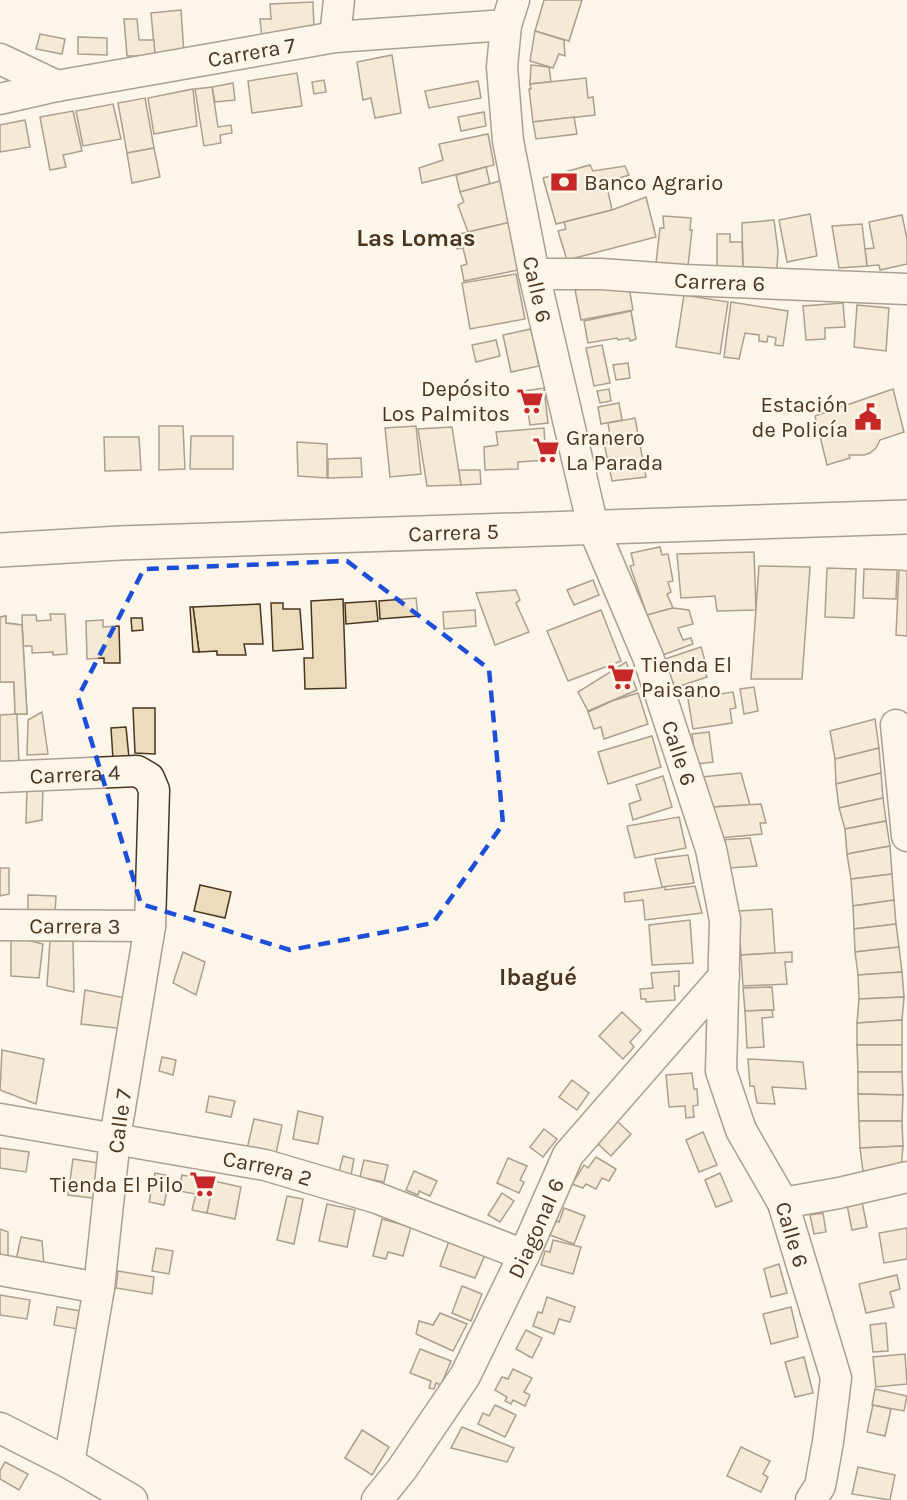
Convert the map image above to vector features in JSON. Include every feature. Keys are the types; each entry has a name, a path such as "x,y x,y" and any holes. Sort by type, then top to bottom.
{"highway":[{"name":"Carrera 5","path":"0,550 120,543 907,517"}],"street":[{"path":"335,37 339,0"},
{"name":"Carrera 7","path":"0,99 57,86 335,37 510,12"},
{"name":"Calle 6","path":"510,12 502,67 508,141 534,274 593,528 648,657 711,849 725,920 721,1071 741,1130 783,1203 836,1378 820,1486 811,1500"},
{"path":"0,59 57,86"},
{"name":"Carrera 6","path":"534,274 601,274 684,280 907,289"},
{"path":"896,725 907,836"},
{"name":"Carrera 4","path":"0,777 137,771 149,778"},
{"name":"Calle 7","path":"69,1463 99,1287 115,1138 150,926 154,790 149,778"},
{"name":"Carrera 3","path":"0,925 150,926"},
{"name":"Diagonal 6","path":"377,1500 402,1468 465,1376 524,1255 568,1155 724,976"},
{"name":"Carrera 2","path":"0,1119 276,1168 377,1198 524,1255"},
{"path":"783,1203 850,1191 907,1177"},
{"path":"0,1270 99,1287"},
{"path":"0,1428 69,1463 132,1500"}],"highlighted area":[{"path":"347,561 489,669 503,824 433,923 290,950 141,904 78,697 144,569"}],"building":[{"path":"544,0 582,0 569,41 535,31"},
{"path":"313,2 314,30 262,38 260,19 271,19 270,4"},
{"path":"181,10 184,54 155,56 151,13"},
{"path":"124,19 137,19 139,40 154,40 155,56 127,56"},
{"path":"535,31 564,40 565,56 559,54 553,68 530,61"},
{"path":"40,34 65,39 62,54 36,49"},
{"path":"78,37 107,38 107,55 78,54"},
{"path":"392,55 401,113 375,118 371,98 363,100 357,62"},
{"path":"531,65 549,67 551,82 530,84"},
{"path":"297,73 302,106 252,113 248,81"},
{"path":"586,78 588,98 593,97 595,115 533,122 530,84"},
{"path":"324,80 326,92 314,94 312,82"},
{"path":"478,81 481,98 429,108 425,91"},
{"path":"233,83 235,100 215,102 212,87"},
{"path":"212,87 218,127 231,125 232,133 220,135 221,143 204,146 195,89"},
{"path":"193,89 197,126 154,134 148,98"},
{"path":"145,98 154,148 127,153 118,103"},
{"path":"113,104 121,139 83,146 76,111"},
{"path":"73,111 82,151 63,155 66,167 50,170 40,117"},
{"path":"484,112 486,126 461,131 458,117"},
{"path":"574,117 577,134 536,139 533,122"},
{"path":"25,120 30,147 0,152 0,125"},
{"path":"488,134 494,165 422,183 419,168 443,160 439,144"},
{"path":"154,148 160,177 132,183 127,153"},
{"path":"590,165 593,171 625,166 629,175 606,182 612,210 556,224 543,178"},
{"path":"486,167 490,184 460,192 456,175"},
{"path":"500,181 515,221 468,232 458,205 464,202 460,192"},
{"path":"646,197 656,237 567,260 558,231 566,229 564,222 612,210"},
{"path":"810,214 817,256 787,262 779,220"},
{"path":"902,215 907,239 907,264 880,270 879,265 867,266 865,249 874,248 869,222"},
{"path":"663,216 691,218 688,266 656,263 660,228 664,228"},
{"path":"774,220 778,251 777,269 743,267 742,223"},
{"path":"515,221 523,269 464,281 461,266 467,264 463,248 457,249 455,235"},
{"path":"862,224 867,266 839,268 832,226"},
{"path":"717,234 730,234 730,242 742,242 743,267 717,267"},
{"path":"516,274 525,319 470,329 462,283"},
{"path":"607,283 629,287 633,310 581,320 575,290"},
{"path":"684,295 728,302 720,354 676,347"},
{"path":"731,302 788,311 783,346 775,345 776,338 768,336 767,342 759,341 759,335 745,333 739,359 724,357"},
{"path":"843,303 845,327 825,328 825,339 806,340 803,306"},
{"path":"857,305 889,308 886,351 854,347"},
{"path":"631,311 636,339 630,341 629,338 618,340 617,338 588,343 584,321"},
{"path":"531,329 539,366 511,372 503,335"},
{"path":"496,340 500,356 476,362 472,345"},
{"path":"602,345 610,383 594,386 586,348"},
{"path":"628,363 630,378 616,380 613,365"},
{"path":"544,388 548,423 530,425 525,391"},
{"path":"609,389 611,401 600,403 597,391"},
{"path":"893,389 904,432 880,440 870,453 849,455 850,458 827,465 815,416"},
{"path":"619,403 622,420 601,424 598,407"},
{"path":"635,418 646,477 612,481 604,443 611,442 608,423"},
{"path":"159,426 183,426 185,469 159,470"},
{"path":"416,426 421,474 390,477 385,428"},
{"path":"452,427 461,485 427,486 418,429"},
{"path":"544,428 546,460 518,462 518,469 485,470 484,447 498,445 496,432"},
{"path":"191,436 233,436 233,469 190,469"},
{"path":"104,437 139,437 141,470 105,471"},
{"path":"297,442 327,444 327,478 298,476"},
{"path":"361,458 362,477 328,478 328,459"},
{"path":"459,470 480,470 481,484 461,485"},
{"path":"660,547 662,555 668,554 673,581 668,582 671,592 667,594 673,608 647,615 630,566 634,565 631,553"},
{"path":"754,552 756,610 717,611 715,596 681,598 677,554"},
{"path":"759,566 810,567 802,679 751,679"},
{"path":"827,568 856,569 854,618 825,617"},
{"path":"864,569 897,570 896,599 863,598"},
{"path":"899,570 907,571 907,636 896,635"},
{"path":"593,580 599,595 574,605 567,590"},
{"path":"516,590 520,600 516,603 529,632 495,645 476,593"},
{"path":"416,598 418,616 380,619 379,601"},
{"path":"343,599 346,688 305,689 304,658 313,658 311,601"},
{"path":"376,601 378,621 346,624 345,603"},
{"path":"271,603 283,603 283,609 300,609 303,649 273,651"},
{"path":"260,604 263,644 244,644 246,655 217,655 217,651 199,652 193,607"},
{"path":"190,607 193,607 199,652 193,652"},
{"path":"673,608 689,610 693,624 678,628 683,640 691,638 693,644 660,656 647,615"},
{"path":"475,610 476,626 444,629 443,612"},
{"path":"601,610 621,661 568,681 547,631"},
{"path":"50,614 65,614 67,654 32,653 32,646 23,646 22,615 36,615 37,621 51,620"},
{"path":"6,616 6,623 22,625 27,714 15,714 14,682 0,682 0,617"},
{"path":"6,616 6,623 22,625 27,714 15,714 14,682 0,682 0,617"},
{"path":"131,618 142,618 143,630 132,631"},
{"path":"103,620 103,627 119,626 120,663 104,663 104,658 87,659 86,621"},
{"path":"701,647 705,661 702,662 707,677 671,689 662,660"},
{"path":"626,662 637,690 588,711 578,692"},
{"path":"754,687 758,711 744,714 740,689"},
{"path":"733,692 736,708 730,709 732,723 693,729 688,699"},
{"path":"638,693 648,724 604,739 601,727 594,729 588,712"},
{"path":"133,708 155,708 155,754 135,753"},
{"path":"42,712 48,754 27,755 28,720"},
{"path":"17,714 19,765 0,766 0,715"},
{"path":"875,719 879,748 835,759 830,731"},
{"path":"126,727 129,758 113,759 111,728"},
{"path":"709,732 713,762 696,764 692,734"},
{"path":"652,736 661,767 608,784 598,752"},
{"path":"879,748 881,773 836,784 835,759"},
{"path":"741,773 750,805 710,807 702,777"},
{"path":"881,773 883,798 839,808 836,784"},
{"path":"663,776 672,807 633,820 629,804 641,800 636,785"},
{"path":"43,786 42,820 26,823 27,788"},
{"path":"883,798 886,821 845,829 839,808"},
{"path":"761,804 766,823 760,823 762,834 720,838 713,807"},
{"path":"679,817 686,848 635,858 627,826"},
{"path":"886,821 890,846 847,854 845,829"},
{"path":"750,838 757,866 728,868 721,840"},
{"path":"890,846 892,874 851,879 847,854"},
{"path":"688,855 694,883 662,887 655,859"},
{"path":"0,868 9,868 9,894 0,896"},
{"path":"892,874 894,900 853,906 851,879"},
{"path":"200,885 231,892 225,918 194,911"},
{"path":"695,886 702,913 645,920 643,900 625,902 624,893 665,887 665,890"},
{"path":"28,895 56,896 55,912 28,912"},
{"path":"894,900 896,924 854,929 853,906"},
{"path":"772,909 775,953 741,955 738,911"},
{"path":"690,920 693,963 652,965 649,925"},
{"path":"896,924 899,947 855,952 854,929"},
{"path":"11,936 43,944 39,978 11,976"},
{"path":"50,941 73,941 74,992 47,986"},
{"path":"899,947 902,972 858,975 855,952"},
{"path":"183,952 205,962 196,995 173,983"},
{"path":"792,952 792,962 785,962 787,984 743,986 741,955"},
{"path":"679,971 679,986 674,986 675,1000 646,1002 646,999 641,999 640,989 653,988 651,973"},
{"path":"902,972 904,997 859,999 858,975"},
{"path":"772,987 774,1010 745,1011 743,988"},
{"path":"85,990 130,999 125,1029 81,1024"},
{"path":"904,997 902,1020 857,1023 859,999"},
{"path":"772,1010 773,1017 762,1018 764,1047 747,1048 745,1011"},
{"path":"622,1012 641,1030 630,1042 634,1047 623,1059 599,1036"},
{"path":"902,1020 902,1045 857,1045 857,1023"},
{"path":"857,1045 902,1045 902,1072 858,1072"},
{"path":"2,1050 44,1059 36,1104 0,1090"},
{"path":"162,1057 176,1060 173,1075 159,1071"},
{"path":"748,1059 803,1062 806,1089 772,1087 775,1104 757,1103 754,1086 750,1086"},
{"path":"858,1072 902,1072 903,1095 858,1094"},
{"path":"692,1073 694,1089 697,1089 698,1105 693,1106 694,1117 686,1118 685,1106 669,1107 666,1075"},
{"path":"572,1080 589,1093 577,1110 559,1097"},
{"path":"858,1094 903,1095 902,1121 859,1121"},
{"path":"209,1096 235,1101 231,1117 206,1112"},
{"path":"298,1111 323,1117 318,1144 293,1139"},
{"path":"254,1119 282,1125 275,1158 247,1149"},
{"path":"617,1121 631,1134 611,1156 596,1142"},
{"path":"859,1121 902,1121 903,1146 860,1148"},
{"path":"544,1129 557,1139 543,1157 530,1147"},
{"path":"703,1132 717,1165 699,1172 686,1140"},
{"path":"903,1146 901,1169 863,1171 860,1148"},
{"path":"0,1148 29,1152 26,1172 0,1168"},
{"path":"343,1156 354,1159 351,1175 339,1172"},
{"path":"596,1157 616,1169 609,1181 602,1178 596,1189 586,1184 583,1188 572,1184 584,1165 588,1168"},
{"path":"508,1158 527,1166 520,1180 524,1182 519,1193 497,1183"},
{"path":"73,1159 105,1164 100,1199 68,1195"},
{"path":"364,1160 388,1165 384,1182 360,1177"},
{"path":"414,1171 437,1181 430,1196 419,1191 418,1195 406,1190"},
{"path":"155,1173 170,1176 164,1205 149,1202"},
{"path":"720,1173 732,1201 716,1207 705,1180"},
{"path":"182,1175 214,1181 207,1213 192,1210 196,1194 179,1191"},
{"path":"214,1181 241,1187 235,1219 207,1213"},
{"path":"502,1193 514,1201 500,1222 488,1215"},
{"path":"287,1196 303,1199 294,1244 277,1240"},
{"path":"862,1202 867,1227 852,1230 847,1205"},
{"path":"327,1204 355,1210 347,1247 319,1241"},
{"path":"564,1208 585,1216 574,1244 550,1235 555,1221 559,1222"},
{"path":"823,1213 826,1232 814,1234 810,1215"},
{"path":"382,1219 411,1227 403,1256 388,1252 386,1259 373,1256"},
{"path":"907,1228 907,1259 884,1263 879,1233"},
{"path":"0,1229 8,1232 8,1256 0,1255"},
{"path":"21,1237 42,1241 44,1264 16,1260"},
{"path":"553,1240 581,1247 573,1274 541,1265 545,1251 550,1252"},
{"path":"449,1241 487,1250 475,1278 440,1266"},
{"path":"156,1248 173,1251 169,1274 152,1271"},
{"path":"779,1264 787,1293 771,1297 764,1269"},
{"path":"118,1271 154,1277 152,1294 116,1288"},
{"path":"897,1275 900,1289 890,1292 894,1307 866,1313 859,1284"},
{"path":"462,1286 482,1294 471,1321 452,1313"},
{"path":"0,1295 30,1300 27,1319 0,1315"},
{"path":"547,1297 575,1307 570,1322 559,1319 554,1334 533,1326 538,1312 542,1313"},
{"path":"57,1307 81,1311 78,1329 54,1325"},
{"path":"791,1307 798,1337 771,1344 763,1314"},
{"path":"440,1313 467,1324 453,1351 416,1334 419,1321 433,1325"},
{"path":"886,1323 888,1351 873,1352 870,1325"},
{"path":"526,1330 542,1338 532,1358 516,1349"},
{"path":"420,1349 451,1361 441,1385 436,1383 434,1389 429,1388 431,1381 410,1373"},
{"path":"905,1354 907,1384 876,1387 873,1357"},
{"path":"804,1357 813,1393 795,1397 785,1362"},
{"path":"513,1369 532,1378 524,1392 530,1395 525,1406 513,1400 511,1404 505,1401 507,1397 495,1390 502,1377 508,1379"},
{"path":"875,1389 907,1396 904,1411 872,1405"},
{"path":"495,1405 516,1415 505,1437 478,1424 483,1413 489,1416"},
{"path":"873,1405 891,1409 885,1436 867,1432"},
{"path":"462,1427 514,1448 507,1462 451,1448"},
{"path":"362,1430 389,1447 372,1475 345,1458"},
{"path":"741,1447 770,1461 763,1474 768,1477 761,1492 727,1476"},
{"path":"5,1462 28,1474 19,1490 0,1479 0,1471"},
{"path":"858,1467 895,1475 890,1500 852,1494"}],"place":[{"name":"Banco Agrario","path":"564,182"},
{"name":"Depósito Los Palmitos","path":"530,401"},
{"name":"Estación de Policía","path":"868,417"},
{"name":"Granero La Parada","path":"546,450"},
{"name":"Tienda El Paisano","path":"621,677"},
{"name":"Tienda El Pilo","path":"203,1184"}],"district":[{"name":"Las Lomas","path":"416,238"},
{"name":"Ibagué","path":"538,977"}]}
